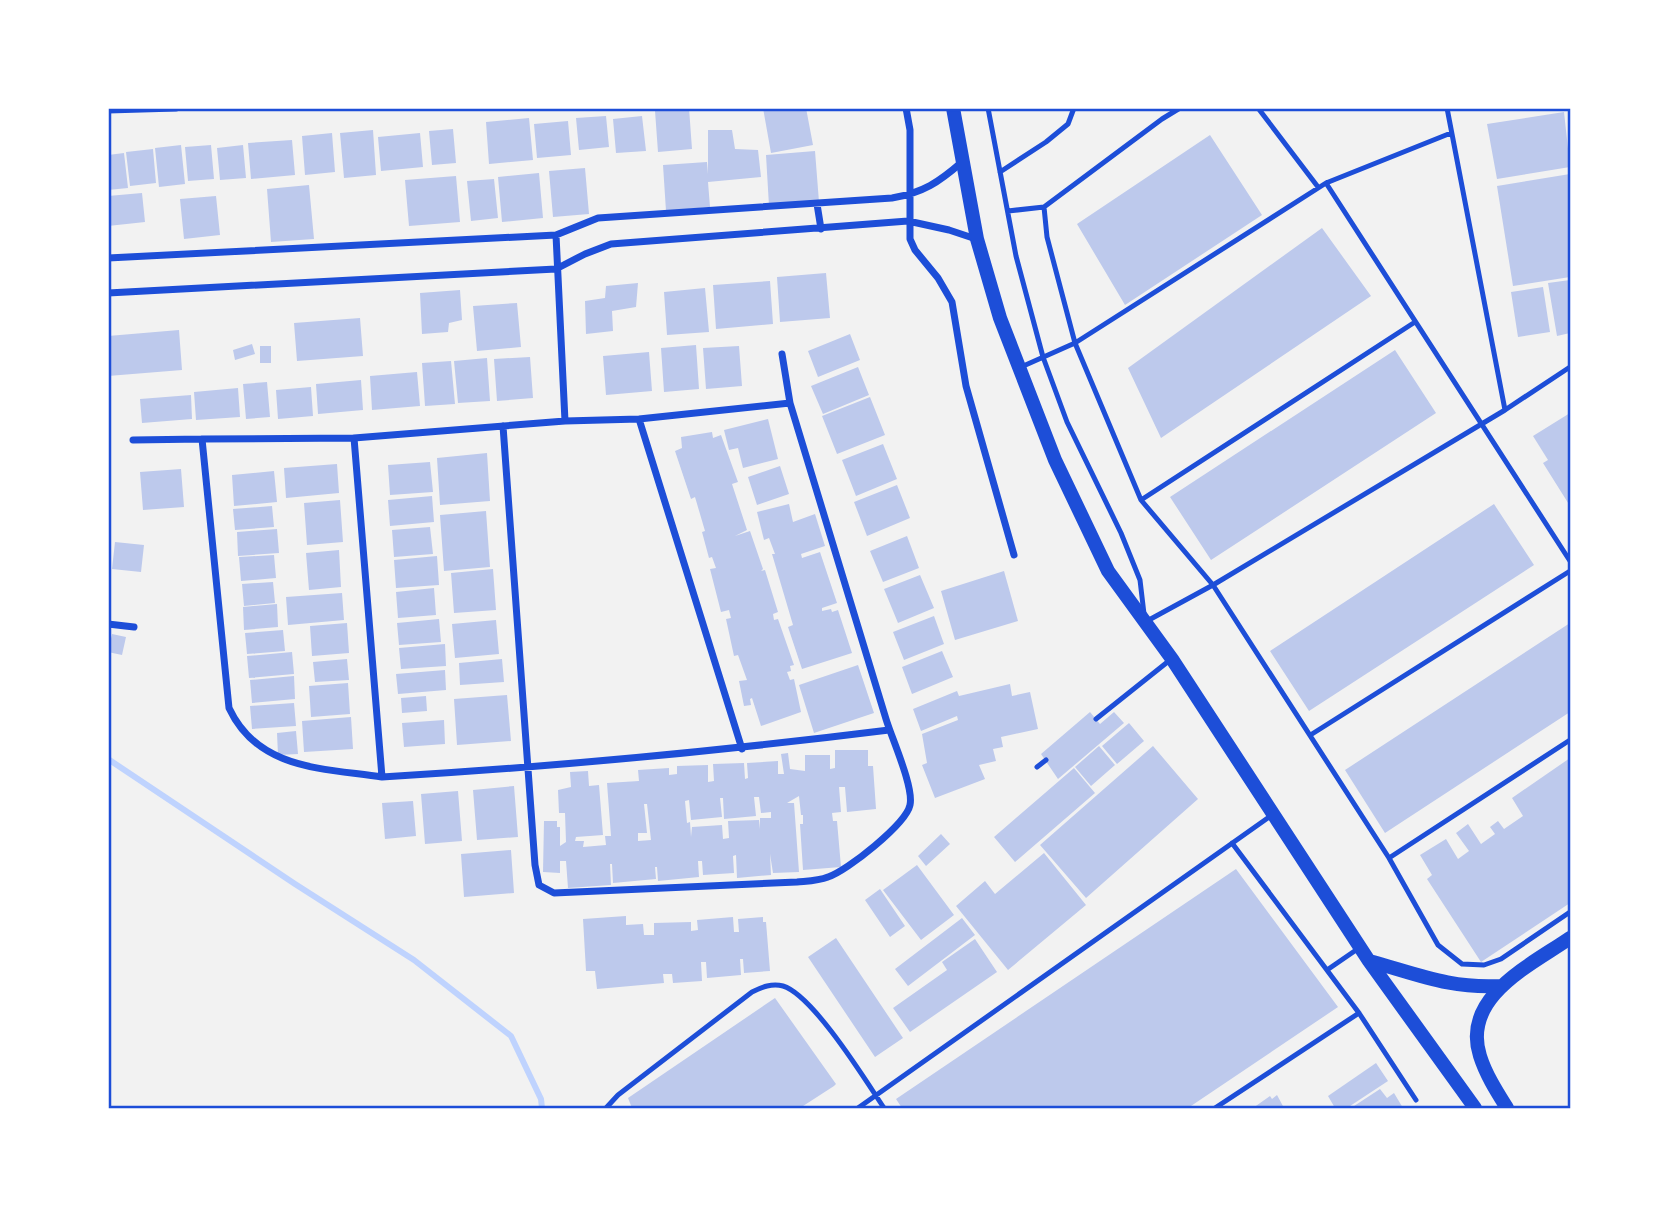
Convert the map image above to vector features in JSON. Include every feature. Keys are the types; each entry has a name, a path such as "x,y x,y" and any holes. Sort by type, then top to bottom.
{"main road":[{"path":"953,108 977,239 1000,318 1055,460 1108,571 1172,659 1369,961 1475,1108"},
{"path":"1507,1108 1480,1056 1477,1031 1482,1014 1488,1001 1501,986 1570,938"},
{"path":"1369,961 1442,983 1501,986"}],"street":[{"path":"108,110 176,108"},
{"path":"906,108 910,130 910,239 952,302 966,386 1014,555"},
{"path":"108,257 556,235 598,219 892,198 937,184 963,161"},
{"path":"817,204 821,229"},
{"path":"108,293 556,269 611,244 908,221 977,239"},
{"path":"556,235 565,421"},
{"path":"503,426 535,865 539,885 554,893 828,877 845,869 900,822 909,809 910,790 889,730 790,404 782,354"},
{"path":"132,440 354,438 565,421 639,419 790,404"},
{"path":"639,419 742,748"},
{"path":"354,438 382,777"},
{"path":"202,439 229,708 237,725 253,743 277,758 307,766 382,777 529,768 742,748 889,730"},
{"path":"108,624 134,627"}],"lane":[{"path":"988,108 1016,256 1043,357 1067,422 1121,533 1140,579 1145,622 1213,585 1482,424 1570,368"},
{"path":"1000,172 1068,124 1074,108"},
{"path":"1007,211 1045,207 1180,108"},
{"path":"1258,108 1318,187"},
{"path":"1447,108 1505,410"},
{"path":"1018,368 1075,343 1318,187 1451,133"},
{"path":"1326,183 1570,561"},
{"path":"1045,207 1046,237 1075,343 1141,499 1213,585 1389,858 1438,945 1462,964 1485,965 1501,959 1570,912"},
{"path":"1141,499 1415,322"},
{"path":"1311,734 1570,571"},
{"path":"1097,719 1172,659"},
{"path":"1389,858 1570,740"},
{"path":"1037,767 1045,760"},
{"path":"858,1108 1273,814"},
{"path":"1232,843 1359,1013 1416,1100"},
{"path":"1327,970 1360,947"},
{"path":"606,1108 618,1095 752,992 770,985 790,989 818,1014 884,1108"},
{"path":"1214,1108 1359,1013"}],"building":[{"path":"689,108 692,149 658,152 655,111"},
{"path":"763,108 806,108 813,145 771,153"},
{"path":"1564,112 1570,167 1497,179 1487,124"},
{"path":"606,116 609,147 579,150 576,118"},
{"path":"642,116 646,151 616,153 613,119"},
{"path":"529,118 533,160 489,164 486,122"},
{"path":"568,121 571,155 537,158 534,124"},
{"path":"453,129 456,163 432,165 429,131"},
{"path":"373,130 376,175 344,178 340,133"},
{"path":"708,130 732,130 735,149 758,150 761,177 708,182 710,207 666,211 663,165 707,162 708,174"},
{"path":"332,133 335,172 305,175 302,136"},
{"path":"420,133 423,167 381,171 378,137"},
{"path":"1210,135 1262,215 1125,305 1077,224"},
{"path":"292,140 295,175 251,179 248,143"},
{"path":"181,145 185,184 159,187 155,148"},
{"path":"211,145 214,179 188,181 185,147"},
{"path":"243,145 246,178 220,180 217,148"},
{"path":"153,149 156,183 130,186 126,152"},
{"path":"815,151 819,202 769,206 766,155"},
{"path":"124,153 128,188 108,190 108,155"},
{"path":"585,168 589,214 553,217 549,171"},
{"path":"539,173 543,218 502,222 498,177"},
{"path":"1570,174 1570,277 1513,286 1497,186"},
{"path":"456,176 460,222 409,226 405,180"},
{"path":"494,179 498,218 471,221 467,181"},
{"path":"309,185 314,239 271,242 267,189"},
{"path":"142,193 145,222 108,226 108,196"},
{"path":"216,196 220,235 184,239 180,199"},
{"path":"1322,228 1371,296 1161,438 1128,368"},
{"path":"826,273 830,318 780,322 777,277"},
{"path":"1570,280 1570,333 1557,336 1548,283"},
{"path":"770,281 773,324 716,329 713,285"},
{"path":"638,283 636,307 612,311 613,331 586,334 585,301 605,298 606,286"},
{"path":"1543,287 1550,332 1518,337 1511,292"},
{"path":"705,288 709,332 667,335 664,292"},
{"path":"460,290 462,320 449,323 448,332 422,334 420,293"},
{"path":"517,303 521,347 477,351 473,306"},
{"path":"360,318 363,356 297,361 294,323"},
{"path":"179,330 182,370 108,376 108,336"},
{"path":"850,334 860,360 818,377 808,351"},
{"path":"252,344 255,354 235,360 233,350"},
{"path":"696,345 699,389 664,392 661,348"},
{"path":"260,346 271,346 271,363 260,363"},
{"path":"739,346 742,386 706,389 703,348"},
{"path":"1395,350 1436,413 1211,560 1170,497"},
{"path":"649,352 652,391 606,395 603,356"},
{"path":"530,357 533,398 497,401 494,359"},
{"path":"487,358 490,401 458,403 454,361"},
{"path":"451,361 455,404 425,406 422,363"},
{"path":"858,367 869,395 823,414 811,386"},
{"path":"417,372 420,406 372,410 370,376"},
{"path":"361,380 363,410 318,414 316,384"},
{"path":"267,382 270,417 246,419 243,384"},
{"path":"311,387 313,416 278,419 276,390"},
{"path":"238,388 240,417 196,420 194,392"},
{"path":"191,395 192,419 142,423 140,399"},
{"path":"870,397 885,435 837,454 822,416"},
{"path":"1570,413 1570,506 1543,463 1548,460 1533,436"},
{"path":"768,419 778,459 743,468 738,448 729,450 724,430"},
{"path":"712,432 713,438 721,435 738,482 732,484 747,530 735,536 750,531 763,569 761,571 765,570 778,612 773,614 774,620 778,619 794,665 790,666 791,671 787,672 790,680 794,679 801,712 761,726 752,698 751,705 744,706 739,681 747,680 738,655 734,656 726,619 731,618 729,610 721,612 710,569 716,568 712,557 709,558 702,532 705,531 695,497 691,499 675,451 682,448 681,437"},
{"path":"883,444 897,479 856,496 842,460"},
{"path":"487,453 490,501 440,505 437,458"},
{"path":"430,462 433,492 390,495 388,465"},
{"path":"337,464 339,493 286,498 284,468"},
{"path":"780,466 789,494 757,505 748,477"},
{"path":"181,469 184,507 143,510 140,472"},
{"path":"274,471 277,502 234,506 232,475"},
{"path":"897,485 910,518 867,536 854,502"},
{"path":"432,496 434,522 390,526 388,500"},
{"path":"340,500 343,542 307,545 304,503"},
{"path":"789,504 793,522 815,514 825,546 801,554 802,558 820,552 837,603 822,608 822,611 838,610 852,653 802,669 788,627 793,625 772,554 775,554 769,538 764,540 757,512"},
{"path":"1494,504 1534,565 1309,711 1270,651"},
{"path":"272,506 274,527 235,530 233,509"},
{"path":"486,511 490,567 444,571 440,515"},
{"path":"430,527 433,554 394,557 392,530"},
{"path":"277,529 279,553 238,556 237,532"},
{"path":"907,536 919,568 883,582 870,551"},
{"path":"115,542 144,545 141,572 112,569"},
{"path":"339,550 341,587 309,590 306,553"},
{"path":"274,555 276,578 241,581 239,557"},
{"path":"437,556 439,585 396,588 394,560"},
{"path":"493,569 496,610 454,613 451,573"},
{"path":"1004,571 1018,621 955,640 941,591"},
{"path":"920,575 934,608 898,623 884,589"},
{"path":"273,582 275,603 244,606 242,584"},
{"path":"434,588 436,615 398,618 396,592"},
{"path":"342,593 344,620 288,625 286,597"},
{"path":"277,604 278,627 244,630 243,607"},
{"path":"934,616 944,644 904,660 893,632"},
{"path":"439,619 441,642 399,645 397,623"},
{"path":"496,620 499,654 455,658 452,624"},
{"path":"347,623 349,653 312,656 310,626"},
{"path":"1570,623 1570,712 1385,833 1345,770"},
{"path":"283,630 285,651 247,654 245,633"},
{"path":"112,634 126,637 122,655 108,652"},
{"path":"445,644 446,666 401,669 399,648"},
{"path":"942,651 953,677 912,694 902,667"},
{"path":"292,652 294,674 249,678 247,656"},
{"path":"347,659 349,680 315,682 313,662"},
{"path":"502,659 504,682 460,685 459,663"},
{"path":"858,665 874,713 814,733 799,685"},
{"path":"445,670 446,690 398,694 396,674"},
{"path":"294,676 295,699 252,703 250,680"},
{"path":"348,683 350,714 311,717 309,686"},
{"path":"1010,684 1012,696 1030,692 1038,729 1001,737 1003,747 993,749 996,761 979,765 985,779 935,798 922,765 927,763 922,734 958,720 957,716 921,731 913,709 957,691 959,696"},
{"path":"507,695 511,741 457,745 454,699"},
{"path":"426,696 427,711 402,713 401,698"},
{"path":"294,703 296,726 252,729 250,706"},
{"path":"1090,712 1100,724 1114,712 1124,723 1058,779 1041,754"},
{"path":"351,717 353,749 304,752 302,721"},
{"path":"444,720 445,744 404,747 402,723"},
{"path":"1129,723 1144,741 1117,764 1102,746"},
{"path":"296,731 298,754 278,755 277,733"},
{"path":"1099,746 1115,765 1091,786 1075,767"},
{"path":"1153,746 1198,799 1086,898 1040,845"},
{"path":"835,750 868,750 868,766 873,766 876,809 847,812 845,787 839,787 841,812 832,813 833,821 837,821 841,867 803,870 800,824 803,824 803,815 799,796 787,803 794,803 799,872 773,873 770,854 771,875 737,878 736,855 733,856 734,873 703,875 702,861 698,861 699,877 658,881 655,867 656,879 613,883 610,864 611,885 568,888 566,861 560,861 560,873 543,872 544,821 557,821 557,827 560,827 560,846 566,842 565,813 559,813 558,790 571,787 570,772 588,771 589,786 599,785 603,835 576,837 575,841 584,841 583,847 606,845 605,836 611,836 607,783 639,781 638,770 669,768 669,775 677,774 677,766 708,765 708,782 714,781 713,764 744,763 745,779 748,778 747,763 778,761 778,774 784,774 781,754 788,753 790,769 805,771 805,755 830,755 830,769 835,768","holes":["754,797 759,797 761,813 771,812 771,818 760,818 760,829 759,820 728,821 729,838 723,839 722,825 692,827 691,837 685,801 689,800 691,820 722,817 720,798 723,798 724,819 756,816","644,804 647,804 651,840 638,841 638,833 647,833"]},
{"path":"1570,758 1570,903 1481,962 1427,879 1432,875 1420,855 1446,839 1458,859 1469,851 1456,833 1468,824 1481,844 1495,834 1490,827 1498,821 1504,829 1523,816 1512,798"},
{"path":"1074,768 1095,793 1015,862 994,837"},
{"path":"514,786 518,837 477,840 473,790"},
{"path":"458,791 462,841 425,844 421,794"},
{"path":"413,801 416,836 385,839 382,803"},
{"path":"941,834 950,844 926,866 918,856"},
{"path":"511,850 514,893 464,897 461,854"},
{"path":"1044,853 1086,905 1008,970 956,906 985,881 995,894"},
{"path":"917,865 954,915 921,940 883,890"},
{"path":"1236,869 1338,1007 1188,1108 902,1108 896,1099"},
{"path":"880,889 905,926 890,937 865,900"},
{"path":"626,916 626,925 643,924 644,935 654,935 654,923 691,922 691,931 698,930 697,920 733,917 734,932 739,932 738,919 763,917 763,922 766,922 770,971 744,973 743,959 740,959 741,975 707,978 706,962 701,962 702,981 673,983 672,974 663,974 664,983 597,989 595,971 586,971 583,919"},
{"path":"962,918 975,935 908,986 895,969"},
{"path":"836,938 903,1038 875,1057 808,957"},
{"path":"975,939 997,972 910,1032 893,1008 947,970 942,962"},
{"path":"775,998 836,1084 834,1086 800,1108 632,1108 628,1098"},
{"path":"1376,1063 1388,1081 1347,1108 1335,1108 1328,1096"},
{"path":"1380,1089 1387,1098 1394,1093 1403,1108 1351,1108"},
{"path":"1277,1095 1284,1108 1253,1108 1270,1096 1272,1099"}],"waterway":[{"path":"108,759 414,960 511,1036 541,1099 542,1108"}]}
